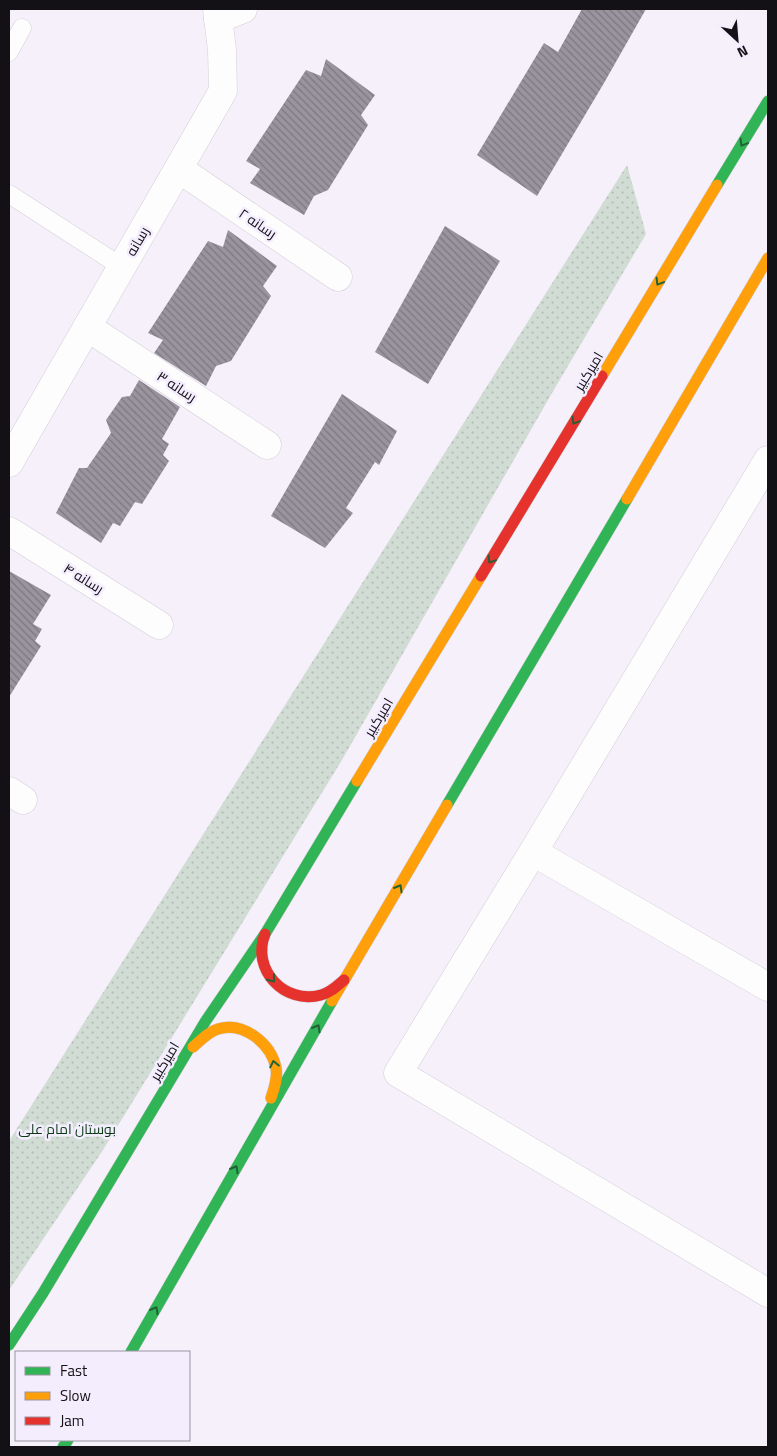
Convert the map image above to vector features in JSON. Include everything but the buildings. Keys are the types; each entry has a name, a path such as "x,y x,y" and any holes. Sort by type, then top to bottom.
{"main road":[{"name":"امیرکبیر","path":"9,1345 43,1293 205,1022 265,934 768,101"},
{"path":"132,1351 268,1112 768,258"},
{"path":"265,934 261,948 263,963 269,977 278,987 291,994 306,997 320,996 334,990 345,980"},
{"path":"187,1053 208,1033 222,1029 238,1029 251,1033 263,1042 272,1054 276,1068 276,1082 268,1112"}],"street":[{"path":"217,14 243,9"},
{"name":"رسانه","path":"9,463 223,91 222,50 217,14"},
{"name":"رسانه ۲","path":"179,169 338,277"},
{"name":"رسانه ۳","path":"87,327 267,445"},
{"path":"768,460 398,1073 768,1293"},
{"name":"رسانه ۴","path":"9,531 159,625"},
{"path":"533,852 768,987"}],"lane":[{"path":"9,52 22,28"},
{"path":"9,194 122,267"}],"green space":[{"name":"بوستان امام علی","path":"627,165 646,234 552,393 342,760 103,1150 9,1290 9,1141"}],"traffic: fast":[{"path":"717,185 768,101"},
{"path":"447,805 627,499"},
{"path":"9,1345 43,1293 205,1022 265,934 357,781"},
{"path":"132,1351 332,1001"},
{"path":"63,1447 67,1441"}],"traffic: slow":[{"path":"602,376 717,185"},
{"path":"627,499 768,258"},
{"path":"357,781 481,576"},
{"path":"332,1001 447,805"},
{"path":"193,1047 214,1030 227,1027 237,1028 254,1036 268,1050 276,1068 276,1080 271,1098"}],"traffic: jam":[{"path":"481,576 602,376"},
{"path":"265,934 262,947 263,960 267,971 283,989 295,995 307,997 321,995 330,991 344,980"}]}
